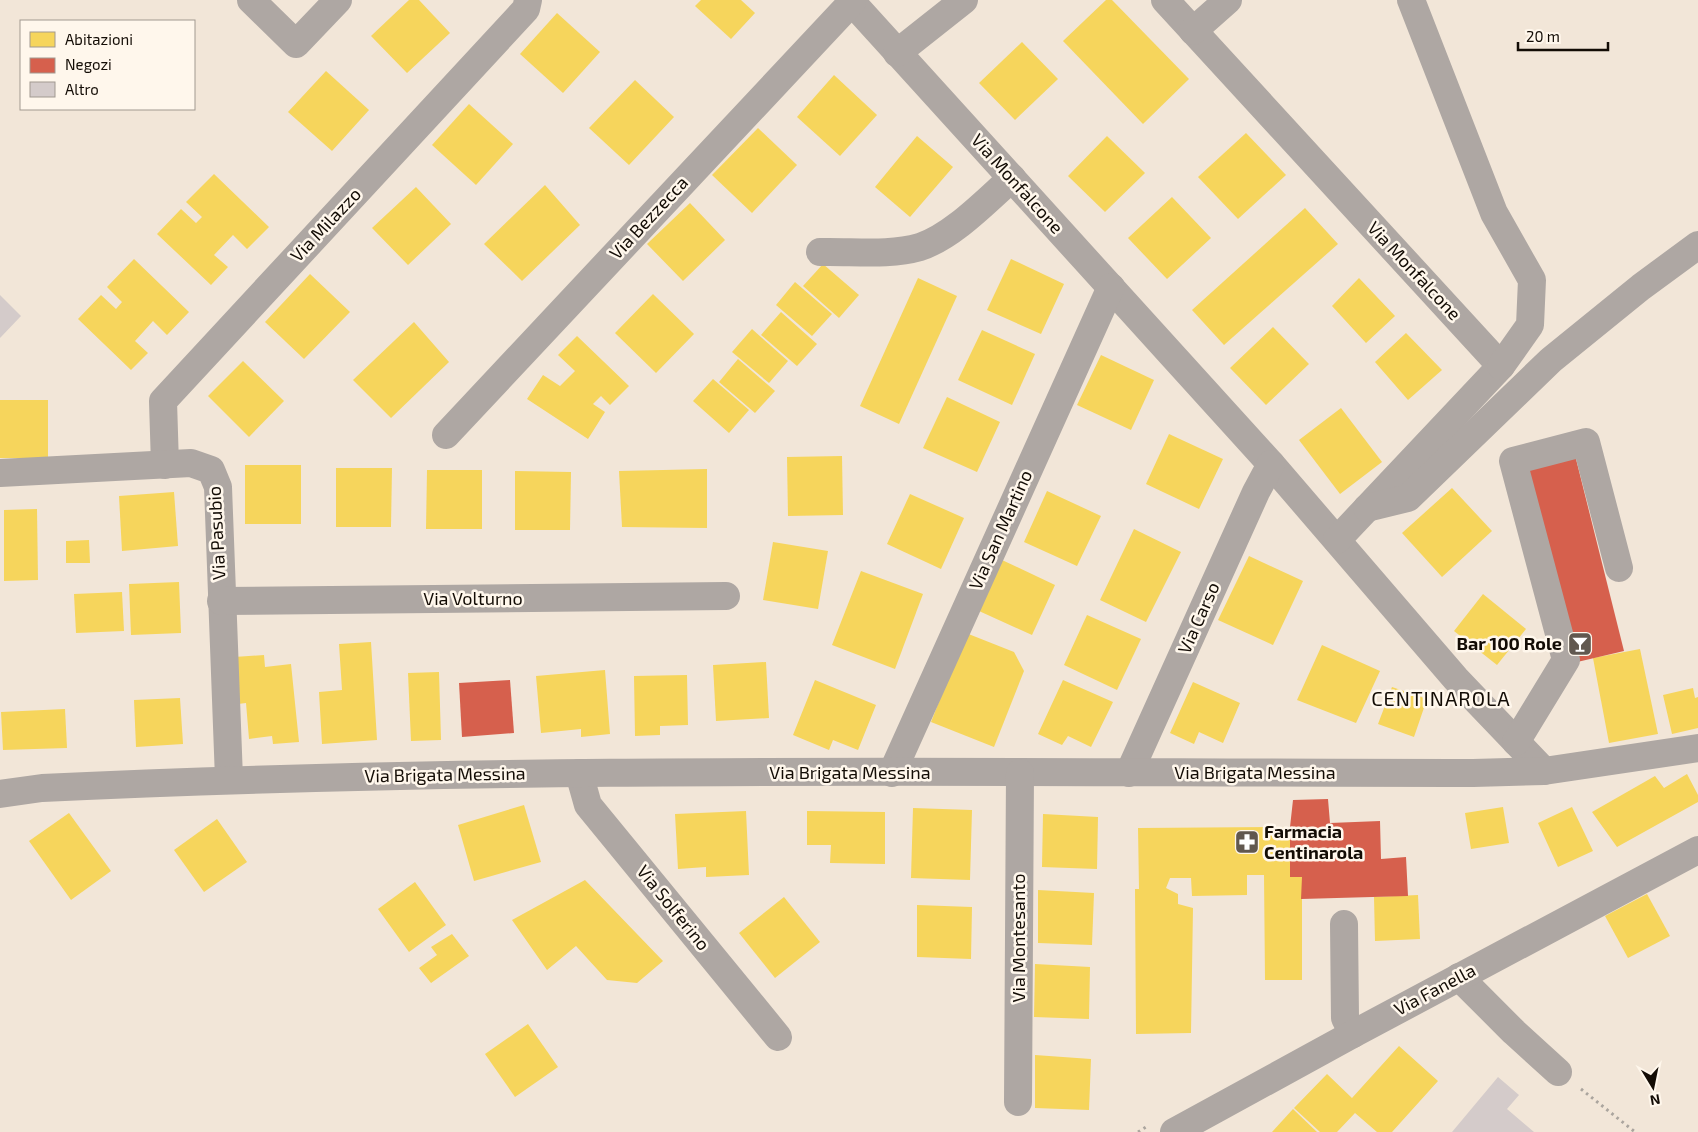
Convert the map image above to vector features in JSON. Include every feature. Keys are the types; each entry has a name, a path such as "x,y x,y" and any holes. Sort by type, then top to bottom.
{"street":[{"path":"251,0 296,44 334,2"},
{"name":"Via Milazzo","path":"165,464 163,401 526,9 528,0"},
{"path":"897,53 964,0"},
{"name":"Via Monfalcone","path":"1165,0 1501,366"},
{"path":"1193,31 1228,0"},
{"path":"1338,540 1501,366 1530,325 1532,280 1494,213 1411,0"},
{"name":"Via Monfalcone","path":"851,1 1271,464 1456,679 1544,771"},
{"name":"Via Bezzecca","path":"446,435 851,1"},
{"path":"820,252 897,251 921,246 960,224 1012,178"},
{"path":"1367,508 1408,498 1552,360 1640,287 1698,245"},
{"name":"Via San Martino","path":"892,773 1110,287"},
{"path":"1516,742 1566,660 1513,461 1586,442 1619,568"},
{"name":"Via Pasubio","path":"0,473 165,464 191,464 211,470 218,487 229,779"},
{"name":"Via Carso","path":"1129,773 1256,492 1271,464"},
{"name":"Via Volturno","path":"221,601 726,596"},
{"name":"Via Brigata Messina","path":"0,794 42,788 229,779 579,773 1544,771 1648,758 1698,748"},
{"name":"Via Solferino","path":"579,773 588,804 778,1037"},
{"name":"Via Montesanto","path":"1018,1102 1020,773"},
{"name":"Via Fanella","path":"1174,1132 1217,1122 1353,1034 1698,850"},
{"path":"1344,924 1345,1018 1353,1034"},
{"path":"1459,977 1514,1032 1558,1072"}],"path":[{"path":"1558,1072 1635,1132"}],"building: Abitazioni":[{"path":"409,0 419,0 450,33 407,73 371,36"},
{"path":"701,0 741,0 755,13 731,39 695,6"},
{"path":"1106,0 1112,0 1189,79 1143,124 1063,41"},
{"path":"557,13 600,52 563,93 520,54"},
{"path":"1022,42 1058,79 1015,120 979,83"},
{"path":"326,71 369,110 332,151 288,112"},
{"path":"834,75 877,115 840,156 797,117"},
{"path":"635,80 674,117 629,165 589,128"},
{"path":"469,104 513,144 476,185 432,145"},
{"path":"758,128 797,165 752,213 712,175"},
{"path":"1246,133 1286,175 1238,219 1198,177"},
{"path":"917,136 953,167 910,217 875,187"},
{"path":"1107,136 1145,173 1105,212 1068,176"},
{"path":"214,174 269,227 247,249 233,235 214,255 228,267 211,285 157,234 181,209 196,223 202,217 186,202"},
{"path":"545,185 580,225 522,281 484,244"},
{"path":"416,187 451,224 408,265 372,228"},
{"path":"1172,197 1211,238 1167,279 1128,238"},
{"path":"690,203 725,240 683,281 647,244"},
{"path":"1305,208 1338,244 1224,345 1192,310"},
{"path":"134,259 189,312 167,335 153,321 135,341 148,353 131,370 78,319 101,295 116,309 122,302 107,287"},
{"path":"1011,259 1064,284 1041,334 987,310"},
{"path":"823,264 859,295 839,318 803,286"},
{"path":"310,274 350,312 304,359 265,322"},
{"path":"918,278 957,296 899,424 860,406"},
{"path":"1359,278 1395,316 1366,343 1332,306"},
{"path":"795,282 832,314 812,336 776,305"},
{"path":"653,294 694,334 656,373 615,333"},
{"path":"781,312 817,344 797,366 761,335"},
{"path":"414,322 449,362 391,418 353,380"},
{"path":"1273,327 1309,364 1266,405 1230,368"},
{"path":"752,329 788,361 769,383 732,352"},
{"path":"982,330 1035,354 1012,405 958,380"},
{"path":"1406,333 1442,370 1408,400 1375,362"},
{"path":"577,336 629,386 610,405 601,396 593,404 605,412 588,439 527,399 543,375 560,386 575,371 558,355"},
{"path":"1101,355 1154,380 1131,430 1077,405"},
{"path":"738,359 775,391 755,413 719,382"},
{"path":"243,361 284,401 249,437 208,396"},
{"path":"713,379 749,410 729,433 693,401"},
{"path":"947,397 1000,422 977,472 923,448"},
{"path":"0,400 48,400 48,458 0,458"},
{"path":"1341,408 1382,462 1340,494 1299,440"},
{"path":"1169,434 1223,459 1199,509 1146,484"},
{"path":"842,456 843,515 788,516 787,457"},
{"path":"245,465 301,465 301,524 245,524"},
{"path":"336,468 392,468 391,527 336,527"},
{"path":"707,469 707,528 622,527 619,471"},
{"path":"427,470 482,470 482,529 426,529"},
{"path":"515,471 571,472 570,530 515,530"},
{"path":"1452,488 1492,531 1442,577 1402,533"},
{"path":"1047,491 1101,516 1077,566 1024,542"},
{"path":"174,492 178,546 122,551 119,496"},
{"path":"910,494 964,518 941,569 887,544"},
{"path":"37,509 38,580 4,581 4,510"},
{"path":"1134,529 1181,552 1146,622 1100,600"},
{"path":"89,540 90,563 66,563 66,541"},
{"path":"773,542 828,551 818,609 763,600"},
{"path":"1249,556 1303,581 1273,645 1218,620"},
{"path":"1002,560 1055,585 1032,635 979,611"},
{"path":"861,571 923,594 895,669 832,645"},
{"path":"179,582 181,633 131,635 129,584"},
{"path":"122,592 124,631 76,633 74,594"},
{"path":"1483,594 1526,629 1497,665 1454,631"},
{"path":"1087,615 1141,639 1117,690 1064,665"},
{"path":"966,633 1014,652 1024,671 994,747 931,722"},
{"path":"371,642 377,740 322,744 319,692 342,690 339,644"},
{"path":"1322,645 1380,671 1356,723 1297,700"},
{"path":"1640,649 1658,734 1609,743 1593,658"},
{"path":"264,655 265,667 291,664 299,742 273,744 272,736 249,739 246,703 238,704 234,657"},
{"path":"766,662 769,718 716,721 713,665"},
{"path":"605,670 610,734 581,737 581,729 541,733 536,676"},
{"path":"439,672 441,740 411,741 408,673"},
{"path":"687,675 688,725 660,726 660,735 635,736 634,676"},
{"path":"815,680 876,705 858,750 833,740 829,750 793,735"},
{"path":"1063,680 1113,702 1091,747 1068,736 1062,745 1038,734"},
{"path":"1193,682 1240,703 1223,743 1199,732 1194,744 1170,733"},
{"path":"1392,687 1427,699 1414,737 1378,724"},
{"path":"1693,688 1695,698 1698,697 1698,728 1672,734 1663,695"},
{"path":"180,698 183,744 136,747 134,700"},
{"path":"65,709 67,748 3,750 1,712"},
{"path":"1687,774 1698,795 1698,802 1617,847 1592,812 1655,776 1664,788"},
{"path":"524,805 541,862 474,881 458,825"},
{"path":"1503,807 1509,843 1471,849 1465,813"},
{"path":"1572,807 1593,851 1558,867 1538,823"},
{"path":"913,808 972,810 970,880 911,878"},
{"path":"746,811 749,875 706,877 706,867 678,869 675,814"},
{"path":"807,811 885,812 885,864 830,863 831,845 807,845"},
{"path":"69,813 111,871 71,900 29,841"},
{"path":"1043,814 1098,817 1097,869 1042,867"},
{"path":"217,819 247,862 204,892 174,850"},
{"path":"1290,827 1290,877 1302,877 1302,980 1265,980 1264,875 1247,875 1247,895 1192,896 1191,878 1170,878 1166,888 1178,894 1178,904 1193,908 1191,1033 1136,1034 1135,889 1139,889 1138,828"},
{"path":"585,880 663,961 637,983 607,980 576,946 547,970 512,920"},
{"path":"415,882 446,925 409,952 378,909"},
{"path":"1038,890 1094,893 1092,945 1038,943"},
{"path":"1647,894 1670,936 1628,958 1605,916"},
{"path":"1418,895 1420,939 1375,941 1374,897"},
{"path":"784,897 820,942 775,978 739,933"},
{"path":"917,905 972,907 971,959 917,957"},
{"path":"452,934 469,956 431,983 419,968 437,955 431,947"},
{"path":"1035,964 1090,967 1089,1019 1034,1017"},
{"path":"528,1024 558,1067 515,1097 485,1054"},
{"path":"1399,1046 1438,1081 1392,1132 1377,1132 1355,1113 1337,1132 1320,1132 1294,1108 1327,1074 1352,1098"},
{"path":"1035,1055 1091,1059 1089,1110 1035,1108"},
{"path":"1293,1109 1317,1132 1272,1132"}],"building: Negozi":[{"path":"1575,455 1624,651 1573,663 1521,468"},
{"path":"510,680 514,733 462,737 459,683"},
{"path":"1328,799 1330,823 1380,821 1381,859 1406,857 1408,896 1301,899 1302,877 1290,877 1290,827 1293,800"}],"building: Altro":[{"path":"0,295 21,316 0,338"},
{"path":"1498,1077 1519,1095 1507,1109 1534,1132 1452,1132"}],"place":[{"name":"Bar 100 Role","path":"1580,644"},
{"name":"Farmacia Centinarola","path":"1247,842"}],"district":[{"name":"CENTINAROLA","path":"1441,699"}]}
